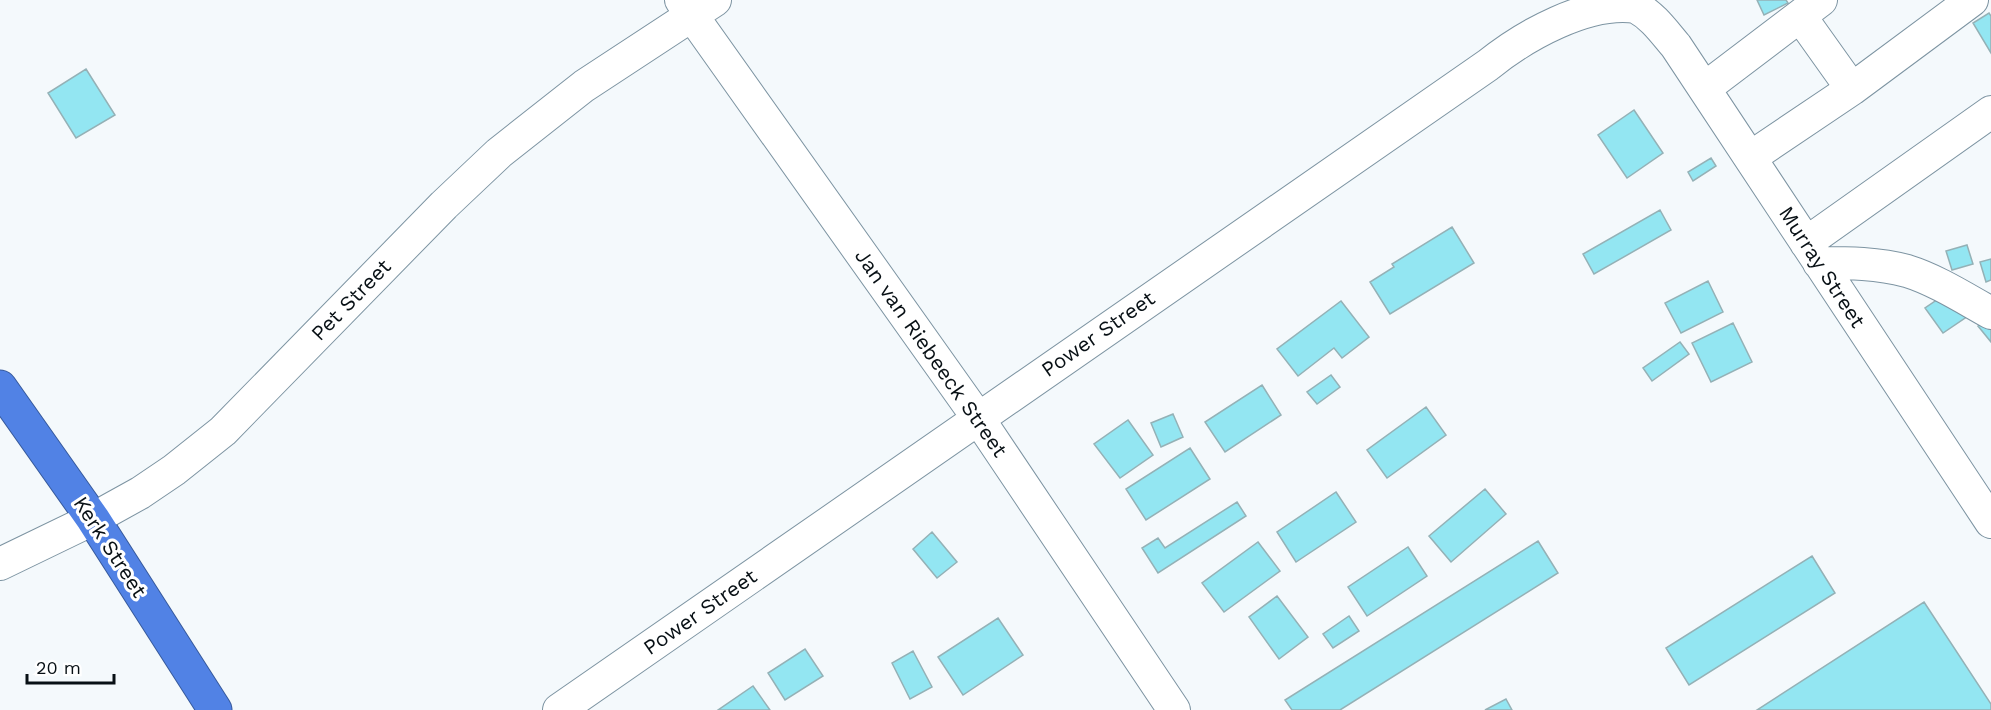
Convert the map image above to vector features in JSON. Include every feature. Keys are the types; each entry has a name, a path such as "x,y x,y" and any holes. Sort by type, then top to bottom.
{"highway":[{"name":"Kerk Street","path":"0,387 93,519 215,710"}],"street":[{"path":"1751,157 1852,89 1972,0"},
{"name":"Power Street","path":"559,710 1488,65 1539,25 1570,9 1597,1 1623,2 1649,16"},
{"name":"Jan van Riebeeck Street","path":"696,5 1174,710"},
{"name":"Pet Street","path":"0,564 41,546 140,493 224,431 444,205 499,153 584,86 696,5"},
{"path":"1705,88 1811,8 1852,89"},
{"name":"Murray Street","path":"1649,16 1676,46 1705,88 1991,522"},
{"path":"1812,253 1991,112"},
{"path":"1812,253 1908,271 1991,313"}],"building":[{"path":"1757,0 1786,0 1788,3 1764,15"},
{"path":"1989,13 1991,16 1991,53 1973,23"},
{"path":"86,69 115,115 76,138 48,93"},
{"path":"1634,110 1663,153 1627,178 1598,135"},
{"path":"1711,158 1716,166 1693,181 1688,172"},
{"path":"1660,210 1671,230 1594,274 1583,254"},
{"path":"1452,227 1474,263 1390,314 1370,282 1394,267 1392,264"},
{"path":"1967,245 1973,264 1952,270 1946,251"},
{"path":"1991,259 1991,280 1986,282 1980,262"},
{"path":"1708,281 1723,312 1681,333 1665,303"},
{"path":"1950,291 1968,316 1943,333 1925,308"},
{"path":"1341,301 1369,337 1342,358 1334,348 1298,376 1277,349"},
{"path":"1991,316 1991,342 1978,326"},
{"path":"1733,323 1752,362 1711,382 1692,343"},
{"path":"1680,342 1689,354 1652,381 1643,368"},
{"path":"1331,375 1340,387 1317,404 1307,392"},
{"path":"1262,385 1281,415 1225,452 1205,422"},
{"path":"1426,407 1446,435 1387,478 1367,450"},
{"path":"1173,414 1183,437 1161,447 1151,423"},
{"path":"1128,420 1153,455 1120,478 1094,444"},
{"path":"1190,448 1210,479 1146,520 1126,489"},
{"path":"1485,489 1506,514 1451,562 1429,536"},
{"path":"1336,492 1356,522 1296,562 1277,532"},
{"path":"1237,502 1246,516 1158,573 1142,548 1158,538 1165,548"},
{"path":"932,532 957,562 937,578 913,549"},
{"path":"1538,541 1558,573 1340,710 1292,710 1285,700"},
{"path":"1258,542 1280,571 1224,612 1202,583"},
{"path":"1408,547 1427,576 1367,616 1348,587"},
{"path":"1812,556 1835,593 1689,685 1666,648"},
{"path":"1277,596 1308,637 1279,659 1249,617"},
{"path":"1924,602 1991,704 1991,710 1757,710"},
{"path":"1349,616 1359,631 1333,648 1323,634"},
{"path":"998,618 1023,655 963,695 938,657"},
{"path":"805,649 823,676 785,700 768,673"},
{"path":"913,651 932,687 910,699 892,663"},
{"path":"753,686 770,710 718,710"},
{"path":"1506,699 1512,710 1485,710"}]}
